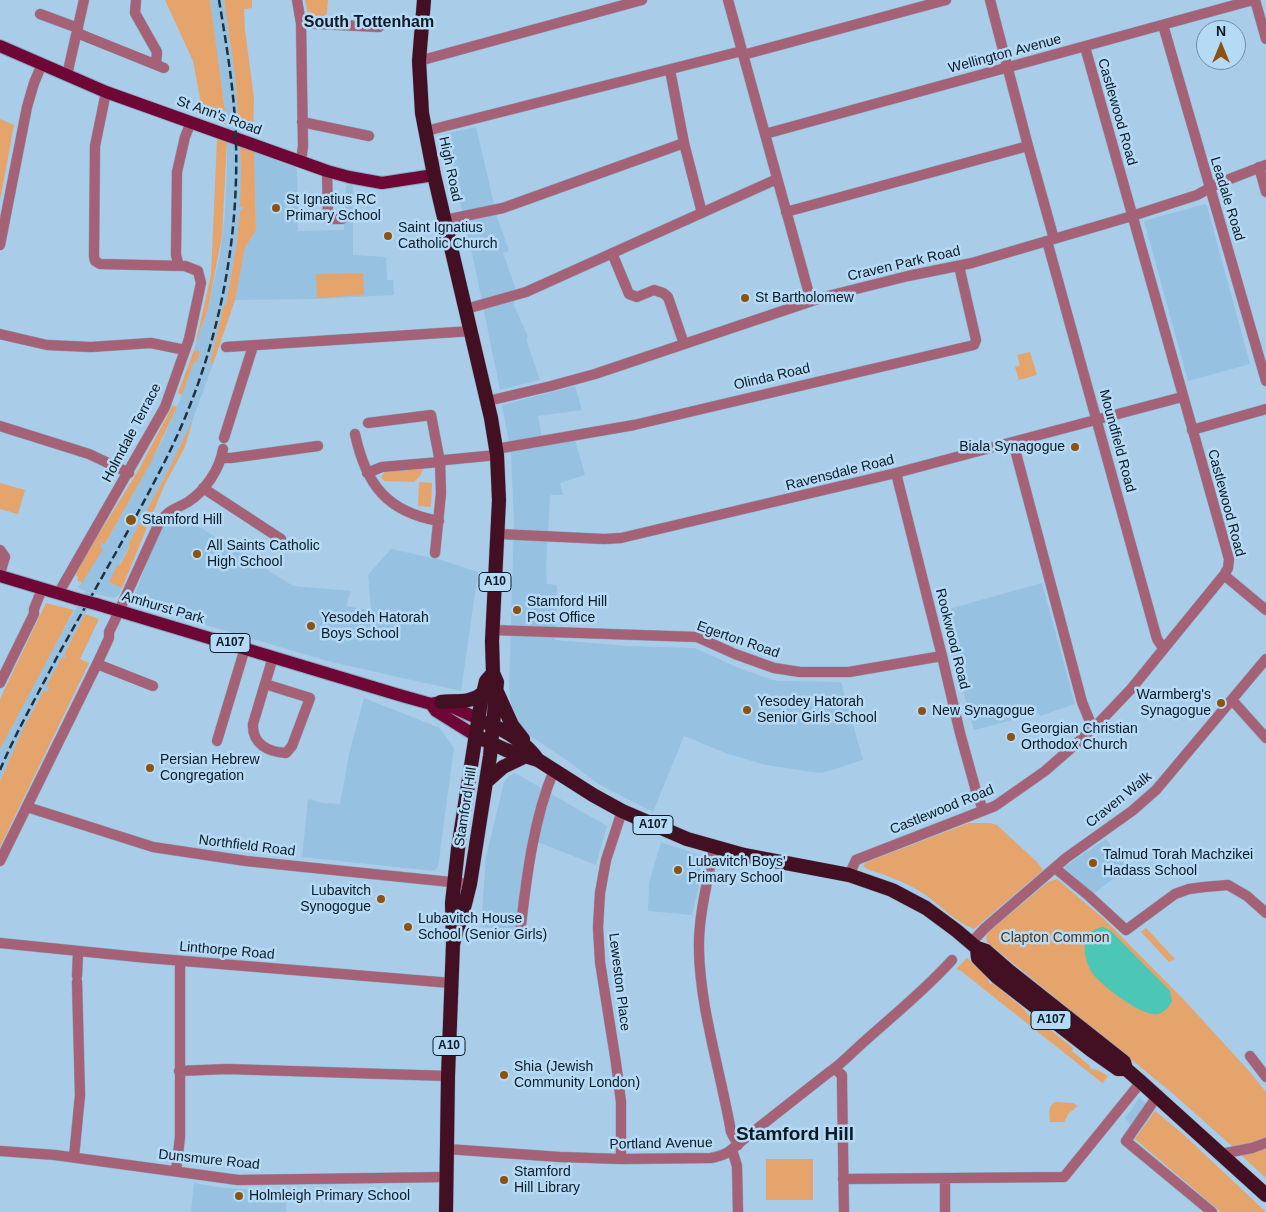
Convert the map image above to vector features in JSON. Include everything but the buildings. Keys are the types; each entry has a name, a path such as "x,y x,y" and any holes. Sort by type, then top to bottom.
{"highway":[{"name":"High Road","path":"424,0 419,61 420,93 426,131 434,175 488,401"},
{"name":"Stamford Hill","path":"446,1212 454,882 479,719 490,692 497,682 493,673 492,630 499,500 496,452 488,401"},
{"name":"Stamford Hill","path":"453,944 470,884 492,743 493,725 490,692"},
{"name":"A107","path":"436,703 473,700 490,692 531,755"},
{"name":"A107","path":"479,719 493,725 531,755 593,795 622,811 688,839 714,848 849,875 880,884 910,899 938,917 974,946 986,951 1124,1062 1126,1069 1158,1095 1266,1195"},
{"name":"A107","path":"476,736 506,750 531,755"},
{"path":"486,782 503,767 531,755"},
{"path":"461,833 478,836"}],"main road":[{"name":"St Ann's Road","path":"0,46 106,92 327,171 382,184 434,175"},
{"name":"Amhurst Park","path":"0,575 58,594 119,610 273,657 436,703 479,719"},
{"name":"Amhurst Park","path":"436,703 436,711 476,736"}],"street":[{"path":"67,75 84,0"},
{"path":"40,14 160,66 157,52 135,13 136,0"},
{"path":"297,0 301,23 304,149 301,162"},
{"path":"419,61 642,0"},
{"path":"728,0 811,301"},
{"path":"426,131 743,53 946,0"},
{"name":"Moundfield Road","path":"990,0 1097,420 1157,640 1163,648"},
{"path":"1254,0 1266,36"},
{"name":"Wellington Avenue","path":"765,134 1085,48 1254,0"},
{"path":"301,23 379,27"},
{"name":"Leadale Road","path":"1163,26 1266,381"},
{"name":"Castlewood Road","path":"849,875 852,864 856,860 995,806 1045,771 1093,729 1131,689 1228,568 1229,559 1085,48"},
{"path":"0,245 27,107 42,64"},
{"path":"670,70 684,143 702,213"},
{"path":"106,92 94,146 94,256 95,262 100,264 180,266 176,255 177,172 185,137 191,122"},
{"path":"302,122 369,136"},
{"path":"445,220 503,208 684,143"},
{"path":"786,212 1028,146"},
{"path":"1263,166 1266,192"},
{"name":"Craven Park Road","path":"488,401 595,374 811,301 908,276 959,266 1132,216 1197,195 1263,166"},
{"path":"327,171 328,218 342,218"},
{"path":"466,309 526,292 777,179"},
{"path":"612,254 629,294 636,297 654,290 668,297 684,344"},
{"name":"Holmdale Terrace","path":"58,594 165,407 185,350 201,282 199,274 195,269 180,266"},
{"name":"Olinda Road","path":"496,452 634,425 974,345 976,340 959,266"},
{"path":"226,347 472,331"},
{"path":"0,334 47,345 91,347 151,343 185,350"},
{"path":"224,438 253,346"},
{"name":"Ravensdale Road","path":"498,534 604,539 621,538 896,473 1182,397"},
{"path":"1192,430 1266,409"},
{"path":"368,423 431,415 440,462 441,493 435,553"},
{"path":"0,426 90,454 128,473"},
{"path":"354,434 359,454 374,485 393,503 418,517 439,521"},
{"path":"1014,442 1082,702 1093,729"},
{"path":"0,861 97,664 109,638 109,632 159,523 167,512 187,502 203,488 218,467 222,454 230,458 318,446"},
{"path":"367,473 382,467 440,462 496,452"},
{"name":"Rookwood Road","path":"896,473 960,733 983,810"},
{"path":"203,488 280,539"},
{"path":"0,550 5,557 0,575"},
{"path":"1224,575 1266,610"},
{"path":"0,682 34,614 34,609 42,589"},
{"name":"Egerton Road","path":"492,630 697,637 766,665 800,672 849,672 942,656"},
{"path":"217,742 245,648"},
{"path":"265,684 310,698 292,746 286,753 276,752 254,739 253,724 273,657"},
{"name":"Craven Walk","path":"974,946 985,928 1055,868 1132,811 1156,790 1266,659"},
{"path":"97,664 154,686"},
{"path":"1232,700 1266,738"},
{"path":"522,925 531,850 545,792 554,770"},
{"name":"Northfield Road","path":"27,807 153,847 246,861 470,884"},
{"name":"Leweston Place","path":"621,1159 621,1102 600,962 598,927 600,893 606,860 622,811"},
{"path":"714,848 701,920 698,949 701,979 735,1148 738,1212"},
{"path":"1055,868 1076,884 1126,930 1176,894 1204,886 1228,885 1247,896 1266,913"},
{"name":"Linthorpe Road","path":"0,943 78,952 451,984"},
{"path":"74,1157 80,1095 78,952"},
{"name":"Portland Avenue","path":"447,1148 560,1157 621,1159 711,1158 724,1156 835,1069 938,976 952,960"},
{"path":"176,1171 180,1137 180,961"},
{"path":"1250,1056 1266,1078"},
{"path":"179,1071 227,1069 448,1076"},
{"path":"835,1069 842,1075 844,1212"},
{"path":"844,1180 1064,1177 1142,1082"},
{"path":"1158,1095 1126,1141 1212,1212"},
{"path":"1221,1154 1252,1148 1266,1143"},
{"name":"Dunsmure Road","path":"0,1151 74,1157 238,1180 447,1177"},
{"path":"945,1178 945,1212"}],"shaded area":[{"path":"210,0 224,0 235,75 241,159 241,207 243,207 243,210 240,210 237,241 226,305 224,305 210,363 213,364 180,448 128,545 130,546 109,582 122,588 119,595 114,598 96,594 64,653 66,655 65,658 62,657 46,686 49,688 47,692 44,690 32,711 0,781 0,749 45,663 86,591 78,588 102,549 99,547 102,542 106,543 162,441 182,395 194,360 197,361 200,353 194,350 208,309 220,254 225,213 227,167 227,125"},
{"path":"476,127 497,217 509,251 503,253 515,287 514,305 528,337 526,339 540,380 500,390 474,262 444,134"},
{"name":"St Ignatius RC Primary School","path":"254,152 297,168 298,231 344,230 346,184 353,186 353,255 386,257 387,280 393,280 394,295 316,299 235,300 245,248 256,230"},
{"path":"1205,204 1250,364 1188,381 1144,221"},
{"path":"575,386 582,410 538,416 542,439 573,433 585,475 560,483 563,495 551,495 550,497 546,565 547,584 557,585 555,640 628,646 695,648 741,669 777,681 841,682 863,760 822,773 805,771 766,765 728,754 684,736 653,812 600,785 529,735 519,724 511,704 509,688 514,522 511,453 502,405"},
{"path":"179,514 293,586 351,591 346,606 356,608 371,610 368,575 391,549 441,560 478,572 461,691 331,662 138,605 134,596 161,527 168,519"},
{"path":"1042,583 1075,704 1040,716 1039,713 974,730 941,611"},
{"path":"364,698 440,728 454,748 438,867 434,871 302,857 308,799 323,803 340,804 349,754"},
{"path":"515,773 607,826 596,865 540,843 531,844 524,877 517,929 481,927 486,857 504,782"},
{"name":"Talmud Torah Machzikei Hadass School","path":"1106,839 1128,868 1093,894 1064,867"},
{"name":"Lubavitch Boys' Primary School","path":"661,842 706,857 692,915 648,911 649,883"},
{"path":"1103,927 1111,931 1170,991 1172,1001 1165,1011 1151,1014 1142,1011 1123,1000 1093,974 1089,968 1085,953 1086,939 1095,930"},
{"path":"1139,1098 1147,1104 1132,1126 1125,1118"},
{"name":"Holmleigh Primary School","path":"194,1183 224,1188 286,1190 286,1212 191,1212"}],"green space":[{"path":"165,0 210,0 227,125 196,113 200,98 193,61"},
{"path":"224,0 252,0 252,8 244,9 254,98 253,134 239,129 235,75"},
{"path":"305,0 328,0 327,13 324,17 311,16 308,14"},
{"path":"0,119 14,125 0,201"},
{"path":"217,139 227,142 222,236 208,309 195,346 211,275"},
{"path":"240,146 254,152 256,230 245,248 235,300 213,364 210,363 224,305 226,305 237,241 240,210 243,210 243,207 240,207"},
{"path":"363,273 364,295 317,298 316,274"},
{"path":"194,350 200,352 197,362 194,361 182,395 178,393"},
{"path":"1030,352 1037,375 1019,380 1015,367 1020,365 1017,355"},
{"path":"173,405 177,407 151,462 105,544 102,542 100,547 103,549 82,583 77,580 78,577 74,574 138,471"},
{"path":"193,419 185,447 164,486 122,588 109,582 130,546 128,545 170,467"},
{"path":"423,469 420,476 414,482 384,481 381,477 385,472"},
{"path":"419,482 432,483 431,507 418,506"},
{"path":"0,483 25,490 18,514 0,509"},
{"path":"46,603 74,610 0,749 0,699"},
{"path":"85,614 99,619 80,659 89,663 0,847 0,781 23,729 44,690 47,692 49,688 46,686 62,657 65,658 66,655 64,654"},
{"name":"Clapton Common","path":"969,823 997,825 1038,863 1043,870 974,929 956,919 913,887 863,866 867,862"},
{"name":"Clapton Common","path":"1057,879 1104,919 1186,1002 1266,1092 1266,1138 1239,1148 1232,1146 1171,1092 987,942 986,936 989,932 1048,882"},
{"path":"1146,928 1175,959 1169,962 1141,932"},
{"path":"967,958 986,976 990,984 993,983 1024,1009 1029,1016 1032,1015 1073,1048 1072,1051 1089,1065 1091,1069 1098,1070 1108,1076 1102,1084 961,971 956,969"},
{"path":"1056,1102 1073,1103 1078,1106 1069,1113 1064,1122 1050,1122 1050,1108"},
{"path":"1155,1111 1183,1134 1266,1212 1221,1212 1135,1139"},
{"path":"1266,1147 1266,1178 1241,1155"},
{"path":"766,1159 813,1159 813,1200 766,1200"}],"railway":[{"path":"0,770 56,659 164,463 182,426 210,348 228,267 236,185 234,108 219,0"}],"place":[{"name":"St Ignatius RC Primary School","path":"276,208"},
{"name":"Saint Ignatius Catholic Church","path":"388,236"},
{"name":"St Bartholomew","path":"745,298"},
{"name":"Biala Synagogue","path":"1075,447"},
{"name":"Stamford Hill","path":"131,520"},
{"name":"All Saints Catholic High School","path":"197,554"},
{"name":"Stamford Hill Post Office","path":"517,610"},
{"name":"Yesodeh Hatorah Boys School","path":"311,626"},
{"name":"Warmberg's Synagogue","path":"1221,703"},
{"name":"Yesodey Hatorah Senior Girls School","path":"747,710"},
{"name":"New Synagogue","path":"922,711"},
{"name":"Georgian Christian Orthodox Church","path":"1011,737"},
{"name":"Persian Hebrew Congregation","path":"150,768"},
{"name":"Talmud Torah Machzikei Hadass School","path":"1093,863"},
{"name":"Lubavitch Boys' Primary School","path":"678,870"},
{"name":"Lubavitch Synogogue","path":"381,899"},
{"name":"Lubavitch House School (Senior Girls)","path":"408,927"},
{"name":"Shia (Jewish Community London)","path":"504,1075"},
{"name":"Stamford Hill Library","path":"504,1180"},
{"name":"Holmleigh Primary School","path":"239,1196"}],"district":[{"name":"South Tottenham","path":"369,23"},
{"name":"Stamford Hill","path":"795,1135"}]}
